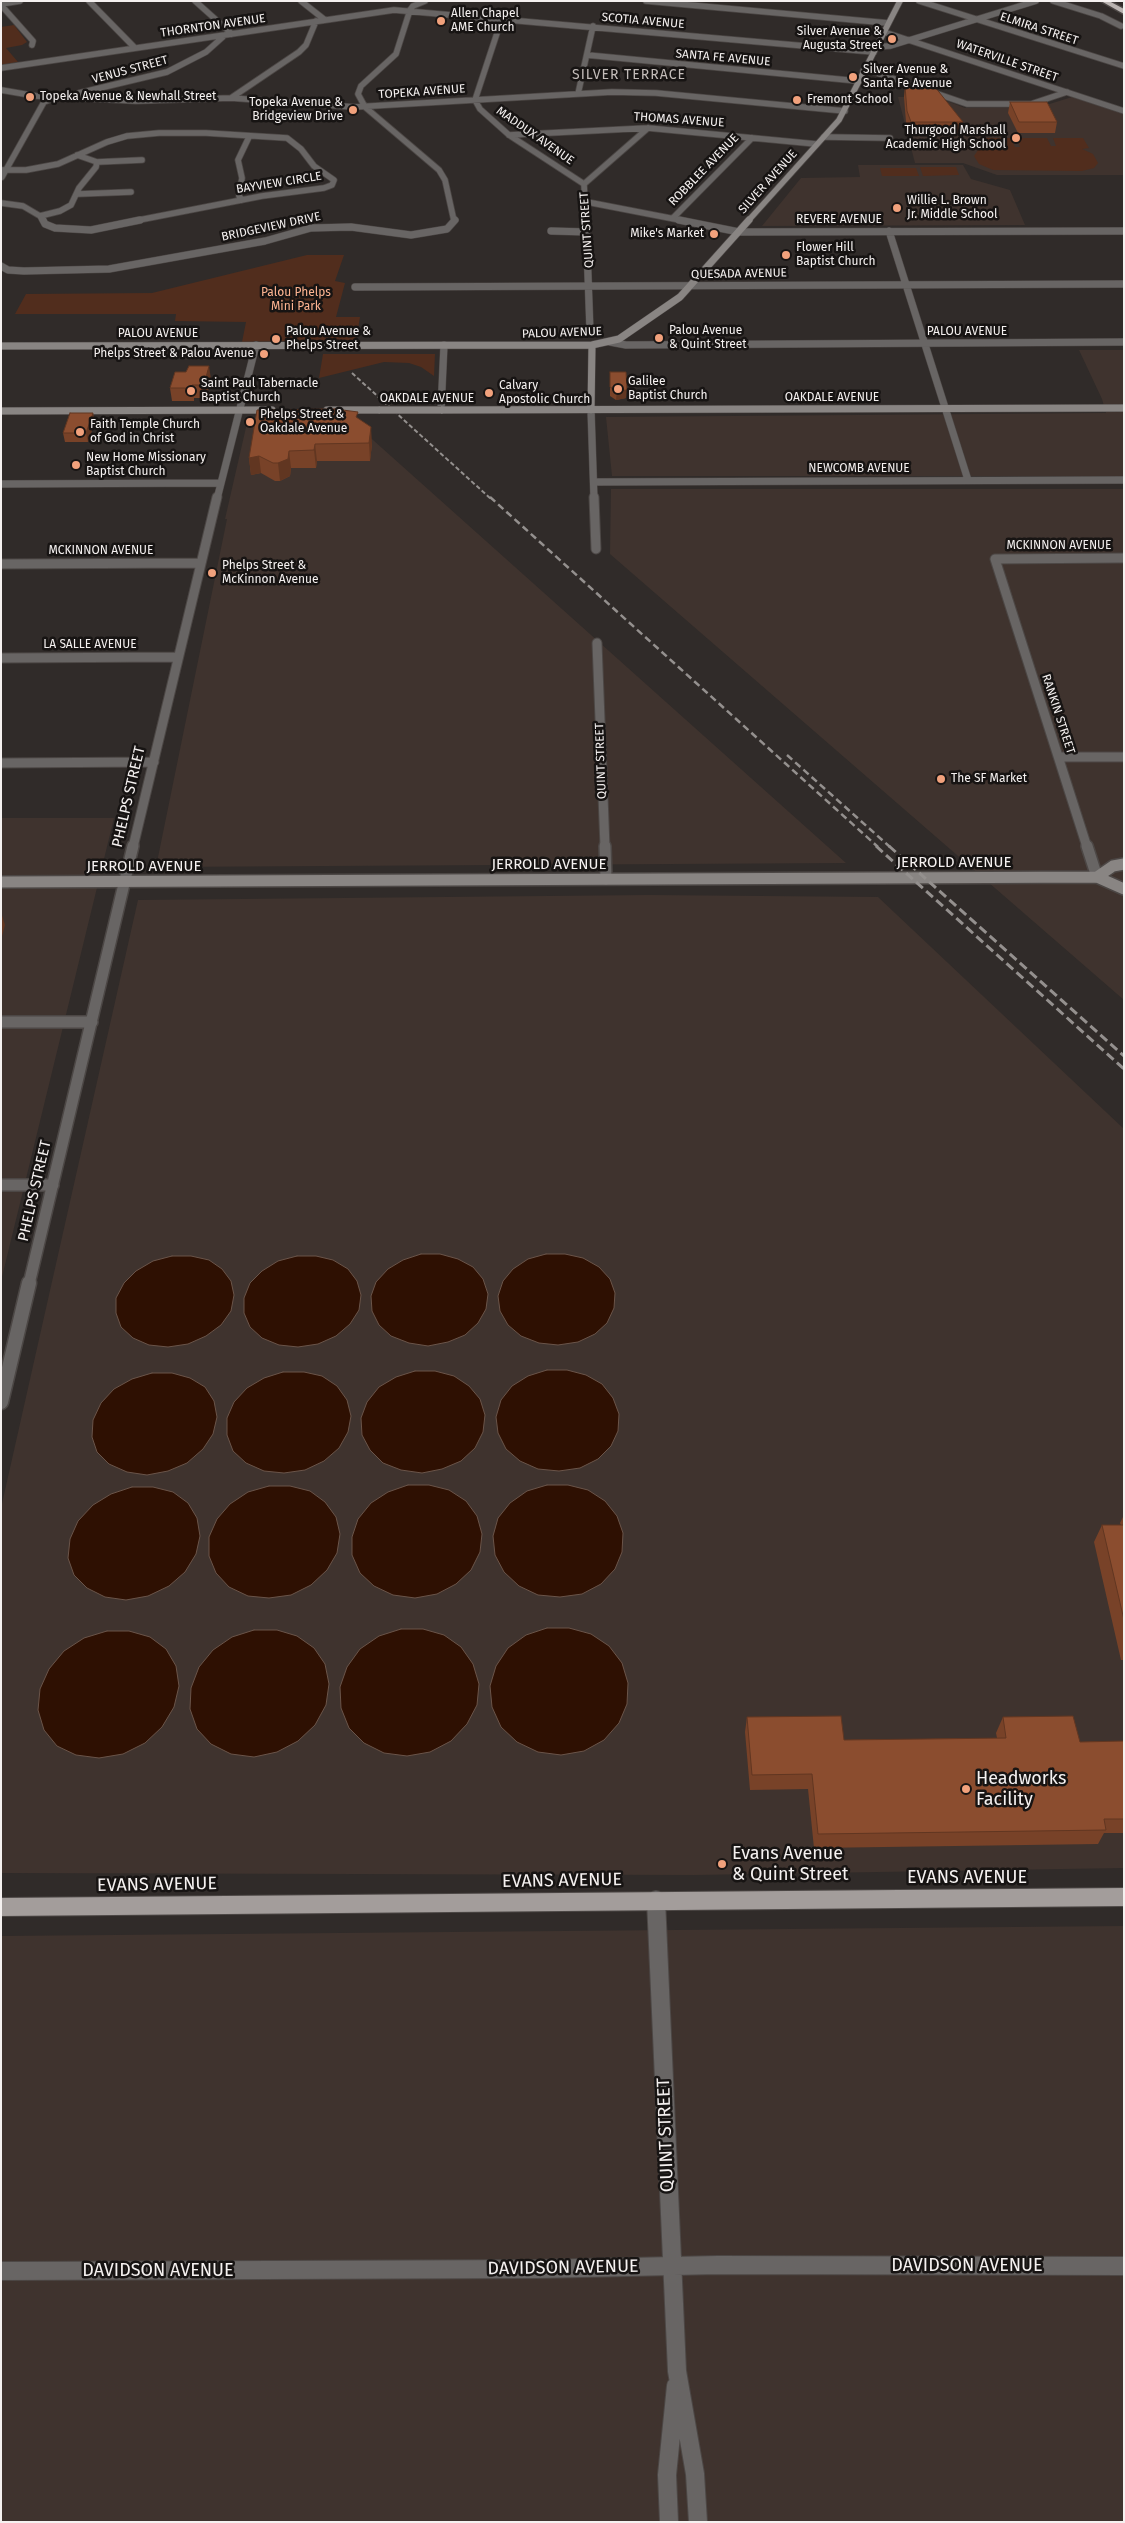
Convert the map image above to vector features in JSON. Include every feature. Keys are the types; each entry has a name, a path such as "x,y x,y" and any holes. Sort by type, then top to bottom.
{"highway":[{"path":"1106,1 1124,11"}],"main road":[{"name":"EVANS AVENUE","path":"1,1907 1124,1897"}],"street":[{"path":"1,4 20,1"},
{"path":"89,1 135,48"},
{"path":"195,1 228,34"},
{"path":"301,1 325,20"},
{"name":"THORNTON AVENUE","path":"1,68 316,21 394,10 410,10 413,6 425,1"},
{"path":"646,1 888,23"},
{"name":"SILVER AVENUE","path":"610,342 625,335 680,297 824,137 845,110 900,1"},
{"name":"ELMIRA STREET","path":"919,1 1124,66"},
{"name":"SCOTIA AVENUE","path":"410,10 875,49 911,40 1036,1"},
{"path":"1053,1 1100,16 1121,26"},
{"path":"1,4 33,41 32,45"},
{"path":"365,107 358,94 361,86 396,54 410,10"},
{"path":"475,100 502,18"},
{"path":"231,98 299,52 306,45 316,21"},
{"path":"578,94 593,26"},
{"name":"WATERVILLE STREET","path":"884,32 1124,111"},
{"name":"VENUS STREET","path":"59,97 133,82 167,72 206,52 228,34"},
{"name":"SANTA FE AVENUE","path":"586,55 858,81"},
{"path":"863,71 874,72 967,104 1031,104 1067,92"},
{"name":"TOPEKA AVENUE","path":"1,90 59,97 136,101 231,98 365,107 578,94 656,93 845,110"},
{"path":"1,178 3,170 44,102 59,97"},
{"name":"MADDUX AVENUE","path":"475,100 480,109 509,135 584,184"},
{"name":"BRIDGEVIEW DRIVE","path":"1,266 8,270 24,271 116,268 266,241 320,227 351,226 411,235 447,229 455,220 445,180 439,170 365,107"},
{"name":"THOMAS AVENUE","path":"509,135 648,128 816,144"},
{"name":"QUINT STREET","path":"590,331 587,202 584,184 648,128"},
{"name":"BAYVIEW CIRCLE","path":"1,203 23,206 40,216 45,224 55,228 91,230 242,200 324,188 334,182 333,178 314,166 291,140 275,136 248,138 206,134 141,134 107,142 43,168 3,170"},
{"path":"824,137 890,138"},
{"path":"242,200 240,196 242,178 238,160 248,138"},
{"name":"ROBBLEE AVENUE","path":"673,218 752,138"},
{"path":"76,155 97,162 142,160"},
{"path":"40,216 67,208 78,194 79,188 91,175 97,162"},
{"path":"78,194 131,192"},
{"name":"REVERE AVENUE","path":"587,202 738,232 1124,231"},
{"path":"551,231 587,232"},
{"path":"889,231 968,480"},
{"name":"QUESADA AVENUE","path":"355,287 1124,284"},
{"name":"PALOU AVENUE","path":"1,346 592,345 610,342 626,345 1124,342"},
{"name":"PHELPS STREET","path":"1,1402 4,1379 92,1022 200,563 256,345"},
{"path":"441,410 444,345"},
{"path":"592,345 591,410 596,549"},
{"name":"OAKDALE AVENUE","path":"314,410 1124,408"},
{"path":"1,411 277,410"},
{"name":"NEWCOMB AVENUE","path":"594,482 1124,480"},
{"path":"1,484 220,483"},
{"name":"MCKINNON AVENUE","path":"995,559 1124,558"},
{"name":"RANKIN STREET","path":"995,559 1097,877"},
{"name":"MCKINNON AVENUE","path":"1,564 200,563"},
{"name":"QUINT STREET","path":"597,643 606,879"},
{"name":"LA SALLE AVENUE","path":"1,658 178,657"},
{"path":"1059,757 1124,757"},
{"path":"1,763 154,762"},
{"name":"JERROLD AVENUE","path":"1097,877 1113,866 1124,864"},
{"name":"JERROLD AVENUE","path":"1,882 1097,877 1124,889"},
{"path":"1,1022 92,1022"},
{"path":"1,1185 53,1184"},
{"name":"QUINT STREET","path":"656,1900 677,2371 695,2474 698,2522"},
{"name":"DAVIDSON AVENUE","path":"1,2271 538,2269 671,2266 1124,2266"},
{"name":"QUINT STREET","path":"669,2522 667,2475 677,2371"}],"shaded area":[{"name":"Thurgood Marshall Academic High School","path":"934,96 965,108 1040,107 1072,97 1124,114 1124,175 997,175 963,163 915,163 898,97"},
{"name":"Willie L. Brown Jr. Middle School","path":"858,165 963,165 971,179 1010,190 1025,225 762,226 801,178 860,177"},
{"path":"1079,350 1124,350 1124,476 612,476 606,417 1106,413 1102,399"},
{"path":"247,423 354,423 846,863 156,867 227,519 225,519"},
{"path":"611,489 1124,489 1124,1000 610,554"},
{"path":"1,818 114,818 1,1281"},
{"path":"649,895 878,897 1124,1129 1124,1868 694,1875 1,1873 1,1508 138,900"},
{"path":"421,1254 440,1254 458,1259 473,1267 483,1279 488,1294 486,1309 478,1323 465,1335 448,1342 428,1346 409,1343 391,1336 379,1325 372,1311 371,1296 376,1282 388,1269 403,1260"},
{"path":"546,1254 565,1254 583,1258 599,1267 610,1279 615,1293 614,1308 607,1323 595,1334 578,1342 558,1345 539,1343 521,1336 508,1325 500,1311 498,1296 503,1281 513,1269 528,1259"},
{"path":"172,1256 191,1256 209,1260 222,1269 231,1281 234,1295 231,1311 221,1325 206,1336 188,1344 168,1347 149,1345 133,1338 121,1327 116,1313 116,1298 124,1283 136,1271 153,1261"},
{"path":"297,1256 316,1256 333,1260 348,1269 357,1281 361,1295 359,1310 350,1324 336,1336 318,1344 298,1347 279,1345 262,1338 250,1327 244,1313 244,1298 250,1283 262,1271 278,1261"},
{"path":"547,1370 567,1370 586,1375 602,1384 613,1398 619,1414 618,1431 611,1446 598,1459 580,1468 559,1471 538,1469 520,1461 506,1449 498,1433 496,1417 501,1400 512,1386 528,1376"},
{"path":"415,1371 435,1371 454,1376 469,1386 480,1399 485,1415 483,1432 475,1448 461,1461 442,1469 422,1473 401,1470 383,1463 370,1450 362,1435 361,1418 367,1402 379,1387 396,1377"},
{"path":"283,1372 304,1372 322,1376 337,1386 347,1400 351,1416 348,1432 339,1448 324,1461 305,1470 284,1473 264,1471 246,1463 233,1451 227,1435 227,1418 234,1402 247,1388 264,1378"},
{"path":"152,1373 172,1373 190,1378 205,1387 214,1401 217,1417 213,1434 203,1449 187,1463 168,1471 147,1475 127,1472 109,1464 97,1452 92,1437 93,1420 101,1403 114,1389 132,1379"},
{"path":"408,1485 429,1485 449,1490 466,1501 477,1516 482,1534 480,1552 471,1570 456,1584 437,1594 415,1598 393,1595 374,1586 360,1573 352,1555 352,1537 358,1519 371,1503 388,1492"},
{"path":"547,1485 568,1485 588,1490 605,1501 617,1516 623,1533 622,1552 615,1569 601,1584 582,1594 560,1597 538,1595 519,1586 504,1572 495,1555 493,1536 498,1518 510,1503 527,1491"},
{"path":"269,1486 290,1486 310,1491 325,1502 336,1517 340,1534 337,1553 327,1570 311,1585 291,1595 269,1598 248,1596 229,1587 216,1573 209,1556 209,1537 217,1519 230,1504 248,1492"},
{"path":"132,1487 153,1487 173,1492 188,1503 197,1518 200,1536 196,1554 185,1572 169,1586 148,1596 126,1600 105,1597 87,1588 74,1575 68,1558 70,1539 78,1521 93,1505 111,1494"},
{"path":"547,1628 569,1628 591,1634 609,1646 622,1663 628,1683 627,1704 619,1723 604,1740 584,1751 561,1755 538,1752 517,1742 501,1727 492,1707 490,1686 496,1666 508,1648 526,1635"},
{"path":"401,1629 423,1629 444,1635 461,1647 473,1664 479,1684 477,1705 467,1724 451,1741 430,1752 407,1756 384,1753 364,1743 349,1728 341,1708 340,1687 347,1667 360,1649 379,1636"},
{"path":"254,1630 277,1630 297,1636 314,1648 325,1664 329,1684 326,1705 315,1725 298,1741 277,1752 254,1757 231,1754 211,1744 197,1729 190,1709 191,1688 199,1667 213,1650 232,1637"},
{"path":"107,1631 129,1631 150,1637 166,1649 176,1666 179,1686 174,1707 162,1727 145,1743 123,1754 99,1758 76,1755 57,1746 44,1730 38,1710 40,1689 49,1669 64,1651 84,1638"},
{"path":"1124,1926 1124,2522 1,2522 1,1936"}],"green space":[{"path":"14,25 27,42 22,45 6,48 18,62 1,65 1,27"},
{"path":"981,138 1011,138 1015,147 1020,147 1017,138 1047,138 1051,146 1056,146 1053,138 1083,138 1089,148 1082,149 1093,154 1098,163 1094,168 1082,171 993,170 979,164 974,156 978,150 992,147 984,146"},
{"path":"920,167 956,167 959,175 923,176"},
{"path":"880,168 916,168 919,176 882,176"},
{"name":"Palou Phelps Mini Park","path":"307,255 344,255 335,281 345,283 336,317 360,317 356,340 242,342 246,322 175,321 176,314 15,314 26,294 152,293"},
{"path":"323,354 435,354 434,376 421,367 409,363 384,362 319,378"}],"building":[{"path":"905,86 935,87 963,122 911,122 907,111"},
{"path":"1010,102 1047,102 1057,122 1019,122"},
{"path":"189,366 209,366 204,385 192,385 192,388 170,388 175,372 186,372"},
{"path":"610,372 626,372 627,390 617,391 610,387"},
{"path":"335,409 358,412 356,417 371,427 369,443 315,444 314,450 289,451 288,459 278,463 273,463 259,456 249,458 257,410"},
{"path":"70,413 93,413 86,433 63,433"},
{"path":"1102,1525 1124,1525 1124,1620"},
{"name":"Headworks Facility","path":"841,1716 844,1740 1006,1738 1003,1717 1073,1716 1080,1742 1124,1741 1124,1819 1104,1819 1106,1830 818,1834 812,1774 752,1775 747,1717"}],"railway":[{"path":"352,373 491,499"},
{"path":"490,497 878,847"},
{"path":"787,755 890,847"},
{"path":"876,846 1124,1069"},
{"path":"889,846 1124,1056"}],"place":[{"name":"Allen Chapel AME Church","path":"441,21"},
{"name":"Silver Avenue & Augusta Street","path":"892,39"},
{"name":"Silver Avenue & Santa Fe Avenue","path":"853,77"},
{"name":"Topeka Avenue & Newhall Street","path":"30,97"},
{"name":"Fremont School","path":"797,100"},
{"name":"Topeka Avenue & Bridgeview Drive","path":"353,110"},
{"name":"Thurgood Marshall Academic High School","path":"1016,138"},
{"name":"Willie L. Brown Jr. Middle School","path":"897,208"},
{"name":"Mike's Market","path":"714,234"},
{"name":"Flower Hill Baptist Church","path":"786,255"},
{"name":"Palou Avenue & Quint Street","path":"659,338"},
{"name":"Palou Avenue & Phelps Street","path":"276,339"},
{"name":"Phelps Street & Palou Avenue","path":"264,354"},
{"name":"Galilee Baptist Church","path":"618,389"},
{"name":"Saint Paul Tabernacle Baptist Church","path":"191,391"},
{"name":"Calvary Apostolic Church","path":"489,393"},
{"name":"Phelps Street & Oakdale Avenue","path":"250,422"},
{"name":"Faith Temple Church of God in Christ","path":"80,432"},
{"name":"New Home Missionary Baptist Church","path":"76,465"},
{"name":"Phelps Street & McKinnon Avenue","path":"212,573"},
{"name":"The SF Market","path":"941,779"},
{"name":"Headworks Facility","path":"966,1789"},
{"name":"Evans Avenue & Quint Street","path":"722,1864"}],"district":[{"name":"SILVER TERRACE","path":"629,75"}]}
